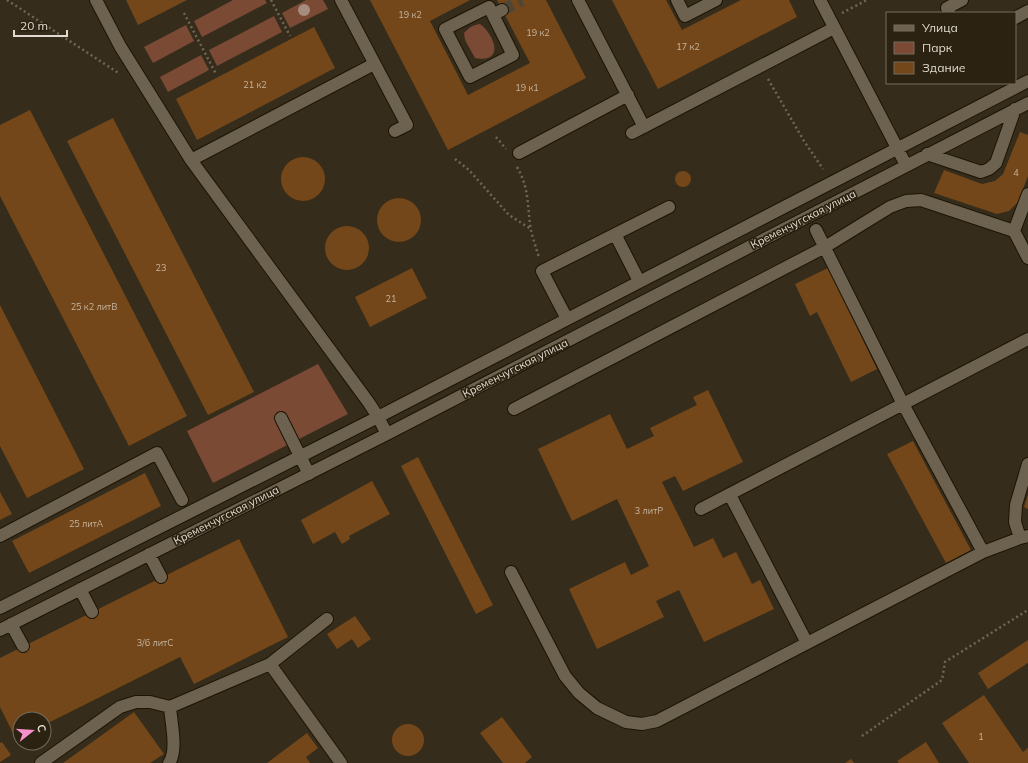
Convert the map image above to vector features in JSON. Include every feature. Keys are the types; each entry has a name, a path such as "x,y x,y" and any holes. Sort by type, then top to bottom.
{"street":[{"path":"96,0 120,46 191,160 378,417 387,434"},
{"path":"341,0 407,125 396,131"},
{"path":"578,0 644,127"},
{"path":"677,0 686,16 716,0"},
{"path":"820,0 906,165"},
{"path":"949,12 947,8 962,0"},
{"path":"489,7 498,12 513,54 470,77 445,29 489,7"},
{"path":"1016,17 1028,11"},
{"path":"632,133 834,28"},
{"path":"191,160 374,64"},
{"name":"Кременчугская улица","path":"0,608 378,417 1028,81"},
{"path":"513,156 628,95"},
{"name":"Кременчугская улица","path":"0,630 309,474 1028,103"},
{"path":"927,154 980,172 990,169 996,163 1015,109"},
{"path":"1014,231 1028,194"},
{"path":"514,409 824,247 890,207 906,201 921,200 1014,231 1028,258"},
{"path":"567,319 542,270 669,207"},
{"path":"816,230 903,404 983,552"},
{"path":"615,234 639,282"},
{"path":"701,509 1028,339"},
{"path":"281,418 309,474"},
{"path":"0,536 157,453 182,500"},
{"path":"511,572 565,676 579,693 597,708 626,722 642,724 657,721 983,552 1024,537 1015,522 1016,505 1028,464"},
{"path":"730,495 807,643"},
{"path":"150,554 161,577"},
{"path":"80,589 92,612"},
{"path":"41,763 120,707 136,702 150,702 170,707 270,664 327,619"},
{"path":"11,624 23,646"},
{"path":"270,664 341,763"},
{"path":"169,763 172,759 173,744 170,707"}],"path":[{"path":"7,0 125,78"},
{"path":"270,0 290,36"},
{"path":"184,13 216,74"},
{"path":"760,66 804,141 823,169"},
{"path":"496,137 513,156 520,173 528,198 531,229 542,270"},
{"path":"455,160 469,170 509,215 531,229"},
{"path":"862,736 942,680 944,662 1028,610"}],"green space":[{"path":"233,0 265,0 267,3 202,37 194,21"},
{"path":"306,0 323,0 328,9 290,28 282,13"},
{"path":"274,16 282,32 217,66 209,50"},
{"path":"480,24 490,35 494,48 494,53 490,57 484,59 475,58 465,40 464,33 471,27"},
{"path":"186,25 194,41 153,63 144,47"},
{"path":"201,55 209,70 168,92 160,77"},
{"path":"318,364 348,414 213,483 187,431"}],"building":[{"path":"126,0 187,0 138,25"},
{"path":"370,0 470,0 430,21 468,95 530,63 497,0 546,0 586,78 448,150"},
{"path":"612,0 666,0 682,30 741,0 789,0 797,17 658,89"},
{"path":"314,27 335,68 197,140 176,99"},
{"path":"30,110 187,416 129,446 0,196 0,125"},
{"path":"113,118 254,392 208,415 67,141"},
{"path":"1020,132 1028,135 1028,176 1018,202 1009,211 997,214 934,193 944,170 982,184 995,181 1003,174"},
{"path":"303,157 315,161 321,167 325,179 321,191 315,197 303,201 291,197 285,191 281,179 285,167 291,161"},
{"path":"680,171 686,171 691,176 689,185 686,187 680,187 675,182 675,176"},
{"path":"399,198 411,202 417,208 421,220 417,232 411,238 399,242 387,238 381,232 377,220 381,208 387,202"},
{"path":"347,226 359,230 365,236 369,248 365,260 359,266 347,270 335,266 329,260 325,248 329,236 335,230"},
{"path":"412,268 427,298 370,327 355,297"},
{"path":"828,268 877,369 851,382 817,312 810,316 795,284"},
{"path":"0,305 84,469 27,498 0,446"},
{"path":"708,390 743,462 683,491 675,476 662,482 694,547 713,538 723,558 736,552 752,584 760,580 774,609 704,642 679,590 656,601 664,617 597,649 569,589 625,562 631,575 649,566 617,499 572,521 538,449 610,414 627,449 654,436 650,428 697,405 693,397"},
{"path":"913,441 971,550 946,563 887,454"},
{"path":"418,457 493,605 476,614 401,466"},
{"path":"145,473 161,506 29,573 12,541"},
{"path":"372,481 390,514 349,536 350,539 342,544 335,532 313,544 301,520"},
{"path":"0,492 12,514 0,520"},
{"path":"1028,495 1028,509 1024,507"},
{"path":"239,539 288,637 194,684 180,657 52,721 52,711 12,711 12,731 0,707 0,658"},
{"path":"355,616 371,639 358,648 352,639 337,649 327,634"},
{"path":"1028,640 1028,663 988,689 978,673"},
{"path":"984,695 1023,752 1028,748 1028,763 969,763 942,723"},
{"path":"134,712 164,754 150,763 63,763"},
{"path":"502,717 532,757 525,763 503,763 480,733"},
{"path":"405,724 411,724 420,728 424,740 420,752 411,756 405,756 396,752 392,743 392,737 396,728"},
{"path":"307,733 318,748 306,757 310,763 267,763"},
{"path":"2,742 11,755 0,762 0,743"},
{"path":"926,742 939,763 899,763 897,761"},
{"path":"851,759 854,763 845,763"}],"tunnel":[{"path":"502,10 522,0"}]}
